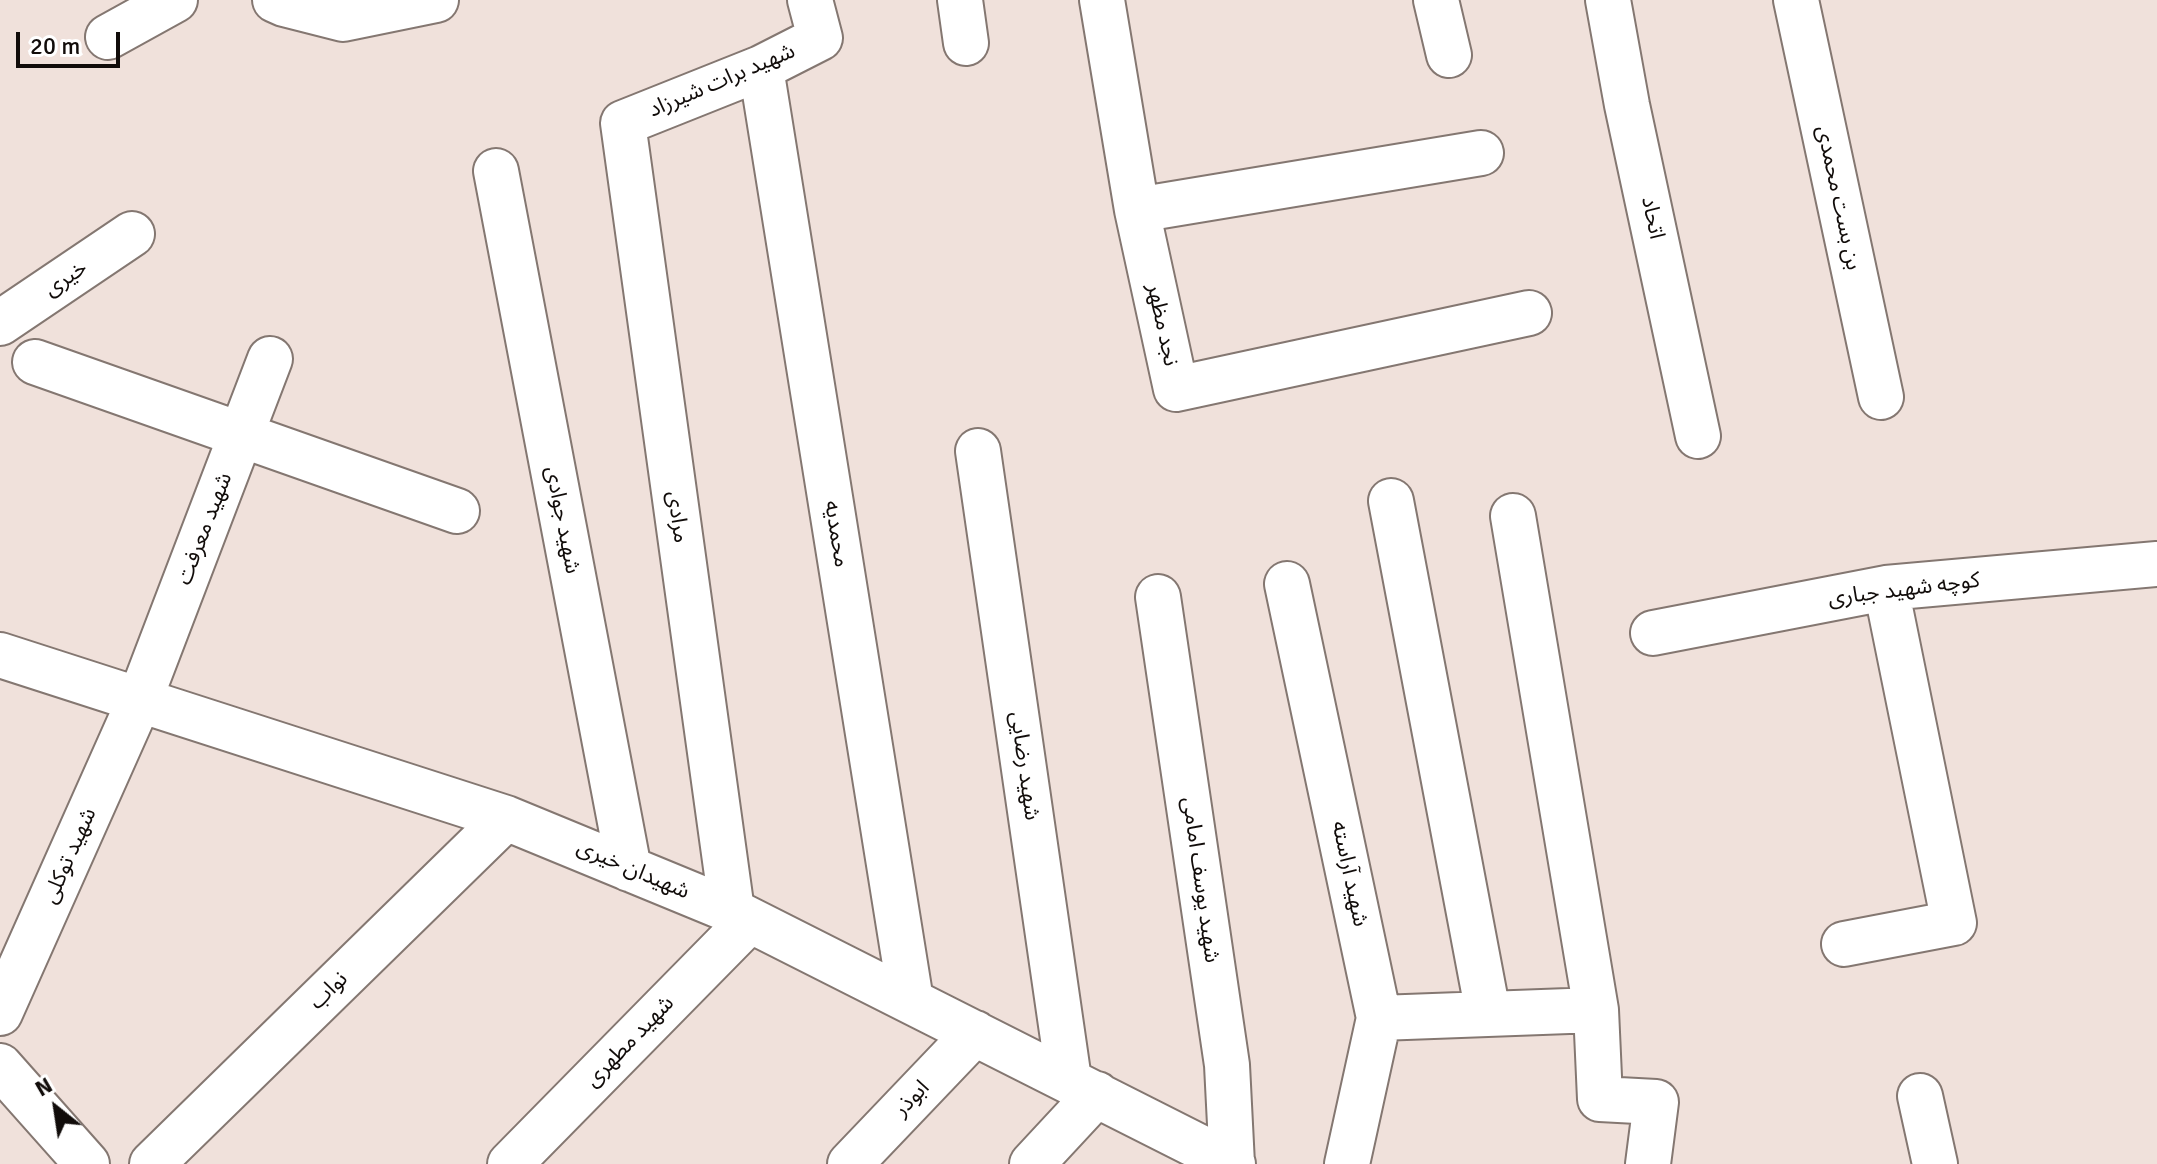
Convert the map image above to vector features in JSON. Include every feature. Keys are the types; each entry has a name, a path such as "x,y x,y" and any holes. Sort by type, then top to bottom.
{"street":[{"path":"108,37 175,0"},
{"path":"275,0 343,19 436,0"},
{"path":"960,0 966,43"},
{"name":"نجد مظهر","path":"1102,0 1137,210 1176,389 1529,313"},
{"path":"1436,0 1449,55"},
{"name":"اتحاد","path":"1608,0 1627,105 1698,436"},
{"name":"بن بست محمدی","path":"1796,0 1881,397"},
{"name":"شهید برات شیرزاد","path":"623,123 761,68 815,19"},
{"name":"محمدیه","path":"761,68 911,1001"},
{"name":"مرادی","path":"623,123 741,916"},
{"path":"1137,210 1481,153"},
{"name":"شهید جوادی","path":"496,171 629,869"},
{"name":"خیری","path":"0,323 132,234"},
{"name":"شهید معرفت","path":"140,699 270,359"},
{"path":"35,362 457,511"},
{"name":"شهید رضایی","path":"978,451 1083,1087"},
{"path":"1391,501 1488,1013"},
{"path":"1513,516 1596,1010 1600,1099 1656,1102 1648,1164"},
{"name":"کوچه شهید جباری","path":"1653,633 1886,588 2157,564"},
{"name":"شهید آراسته","path":"1287,584 1379,1018 1347,1164"},
{"path":"1844,944 1954,923 1886,588"},
{"name":"شهید یوسف امامی","path":"1158,597 1227,1065 1233,1164"},
{"name":"شهیدان خیری","path":"0,655 506,818 741,916 1233,1164"},
{"name":"شهید توکلی","path":"0,1013 140,699"},
{"name":"نواب","path":"152,1164 506,818"},
{"name":"شهید مطهری","path":"510,1164 741,916"},
{"path":"1379,1018 1596,1010"},
{"name":"ابوذر","path":"850,1164 975,1033"},
{"path":"0,1066 87,1164"},
{"path":"1032,1164 1083,1087"},
{"path":"1920,1096 1935,1164"}]}
